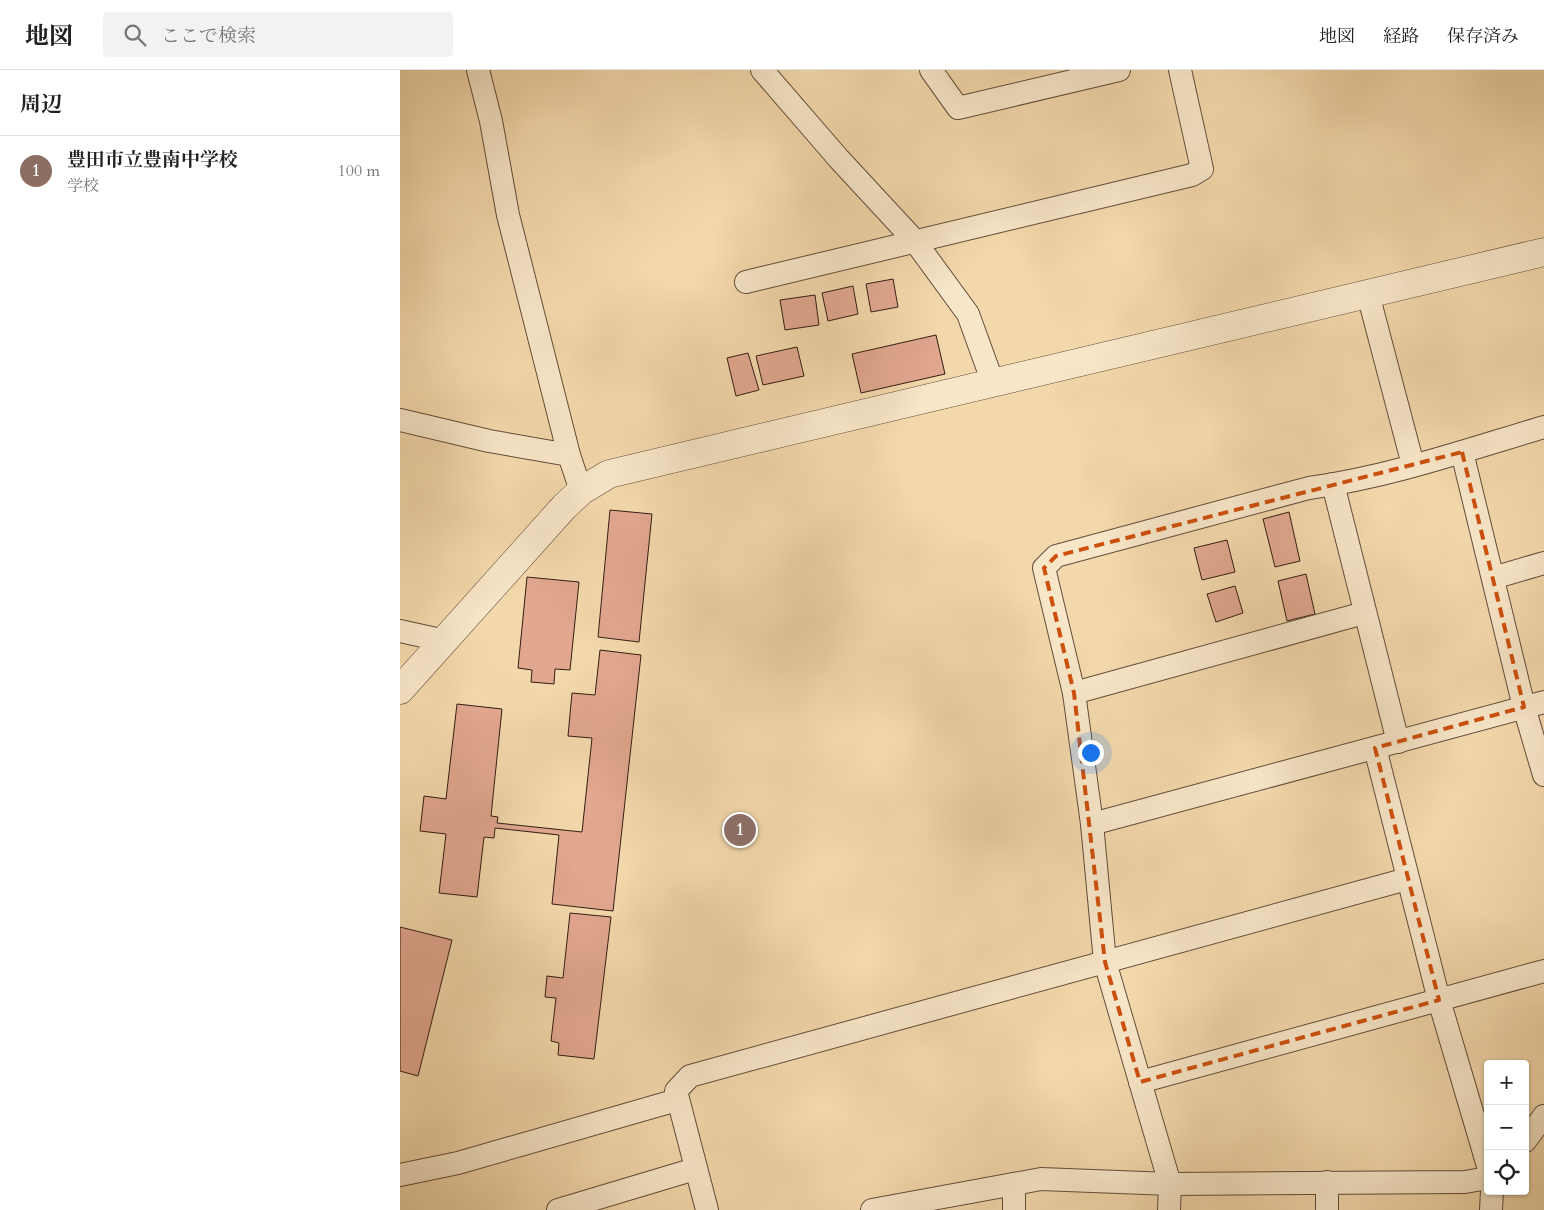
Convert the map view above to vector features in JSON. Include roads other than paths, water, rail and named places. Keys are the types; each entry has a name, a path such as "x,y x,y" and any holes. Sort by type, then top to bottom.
{"street":[{"path":"478,70 491,121 508,215 569,455 581,491"},
{"path":"762,70 845,166 914,240 968,314 992,383"},
{"path":"931,70 958,108 1058,77 1119,70"},
{"path":"746,282 914,240 1192,175 1202,169 1180,70"},
{"path":"400,690 446,641 564,506 581,491 609,474 1544,252"},
{"path":"1368,294 1413,465"},
{"path":"400,420 489,441 569,455"},
{"path":"1170,1210 1170,1184 1105,962 1092,824 1074,693 1044,568 1056,556 1309,488 1413,465 1544,427"},
{"path":"1462,452 1493,578 1534,705 1544,776"},
{"path":"1333,484 1364,614 1398,742"},
{"path":"1493,578 1544,563"},
{"path":"1074,693 1364,614"},
{"path":"400,631 446,641"},
{"path":"1092,824 1534,705"},
{"path":"1375,748 1439,1000 1484,1152"},
{"path":"707,1210 677,1100 676,1091 690,1076 1407,879"},
{"path":"1140,1082 1544,971"},
{"path":"400,1176 458,1163 677,1100"},
{"path":"1529,1136 1544,1116"},
{"path":"558,1210 695,1169"},
{"path":"872,1210 1042,1179 1170,1184 1465,1182 1484,1179"},
{"path":"1327,1182 1327,1210"},
{"path":"1014,1184 1014,1210"},
{"path":"1491,1210 1492,1195"}],"place":[{"name":"豊田市立豊南中学校","path":"740,830"}]}
